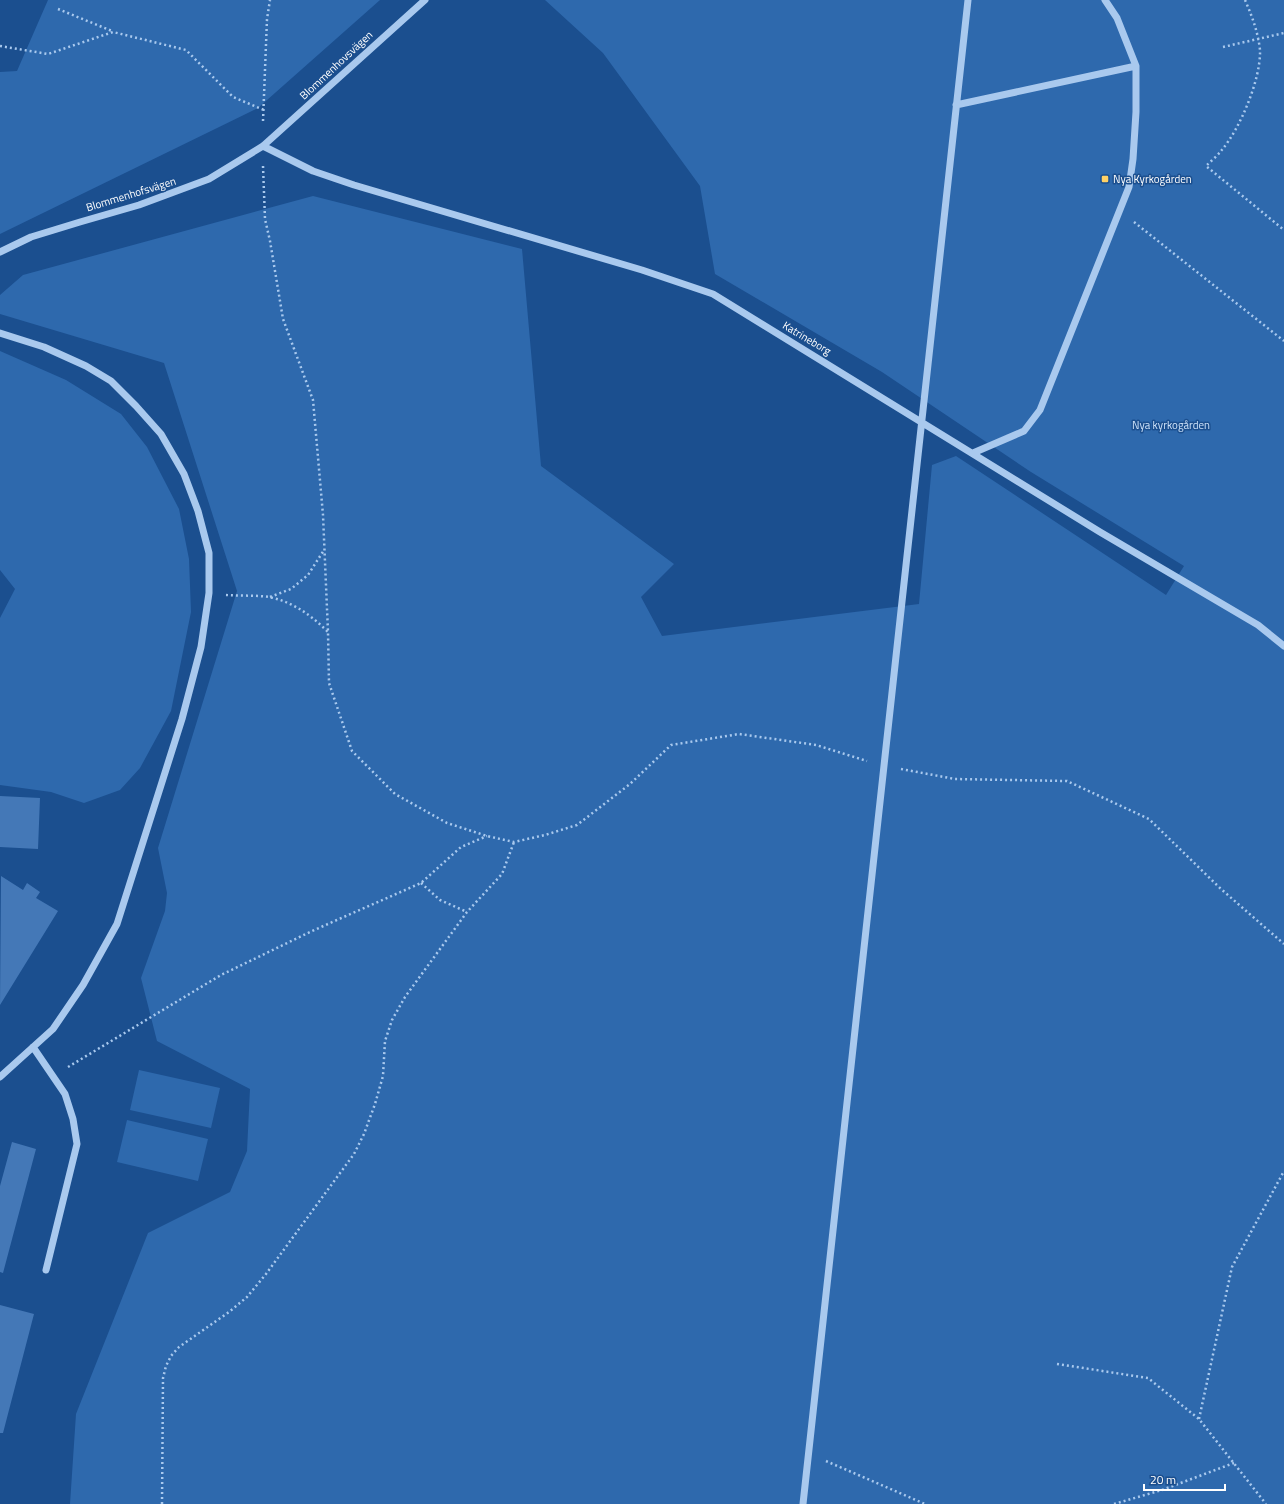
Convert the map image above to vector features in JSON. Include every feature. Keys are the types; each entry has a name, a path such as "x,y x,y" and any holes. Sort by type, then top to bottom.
{"street":[{"name":"Blommenhovsvägen","path":"263,146 424,0"},
{"path":"803,1504 968,0"},
{"path":"973,453 1024,431 1040,410 1129,187 1133,159 1136,112 1136,66 1117,18 1105,0"},
{"path":"956,105 1136,66"},
{"name":"Blommenhofsvägen","path":"0,252 31,237 139,205 196,184 208,179 263,146"},
{"name":"Katrineborg","path":"263,146 313,170 354,185 642,270 713,294 1100,532 1258,625 1284,646"},
{"path":"0,333 44,347 86,366 111,381 121,391 161,434 184,474 198,511 209,553 209,593 201,647 182,719 117,924 83,985 53,1029 0,1077"},
{"path":"33,1047 65,1094 77,1144 46,1270"}],"path":[{"path":"53,1076 221,975 312,931 421,883 461,847 487,836 447,823 395,794 352,751 329,682 325,549 313,400 283,320 265,219 263,146 267,19 270,0"},
{"path":"1245,0 1257,29 1260,51 1256,78 1248,102 1234,131 1221,151 1206,166 1284,230"},
{"path":"58,10 113,32 186,50 233,97 264,110"},
{"path":"0,46 48,54 113,32"},
{"path":"1223,47 1284,33"},
{"path":"1119,210 1284,341"},
{"path":"269,597 292,589 308,575 325,549"},
{"path":"209,593 269,597 293,605 311,615 328,632"},
{"path":"162,1504 163,1378 166,1366 171,1356 179,1347 229,1312 247,1297 266,1274 354,1154 364,1134 383,1076 385,1041 392,1020 405,997 467,912 502,874 514,842"},
{"path":"421,883 440,900 467,912"},
{"path":"1200,1419 1232,1267 1284,1171"},
{"path":"1057,1364 1148,1378 1200,1419 1266,1504"},
{"path":"809,1454 925,1504"},
{"path":"1114,1504 1162,1490 1234,1463"}],"green space":[{"path":"48,0 380,0 258,108 0,234 0,72 17,71"},
{"name":"Nya kyrkogården","path":"545,0 1284,0 1284,1504 70,1504 76,1414 148,1233 230,1192 247,1151 250,1089 157,1041 141,978 165,911 167,893 158,848 237,591 164,363 0,314 0,295 23,275 313,196 522,249 541,466 674,564 641,597 662,636 919,604 932,465 956,456 1166,595 1184,566 1031,472 882,372 715,274 700,186 603,53"},
{"path":"0,351 66,380 121,414 147,447 179,509 189,559 191,612 171,711 140,768 120,790 84,803 51,792 0,785 0,618 15,589 0,570"},
{"path":"139,1070 220,1088 211,1128 130,1110"},
{"path":"127,1120 208,1139 198,1181 117,1162"}],"building":[{"path":"0,796 40,798 38,849 0,847"},
{"path":"1,876 23,890 27,883 40,892 36,898 58,911 0,1005"},
{"path":"12,1142 36,1149 3,1273 0,1272 0,1186"},
{"path":"0,1305 34,1314 3,1433 0,1433"}],"place":[{"name":"Nya Kyrkogården","path":"1105,179"}]}
